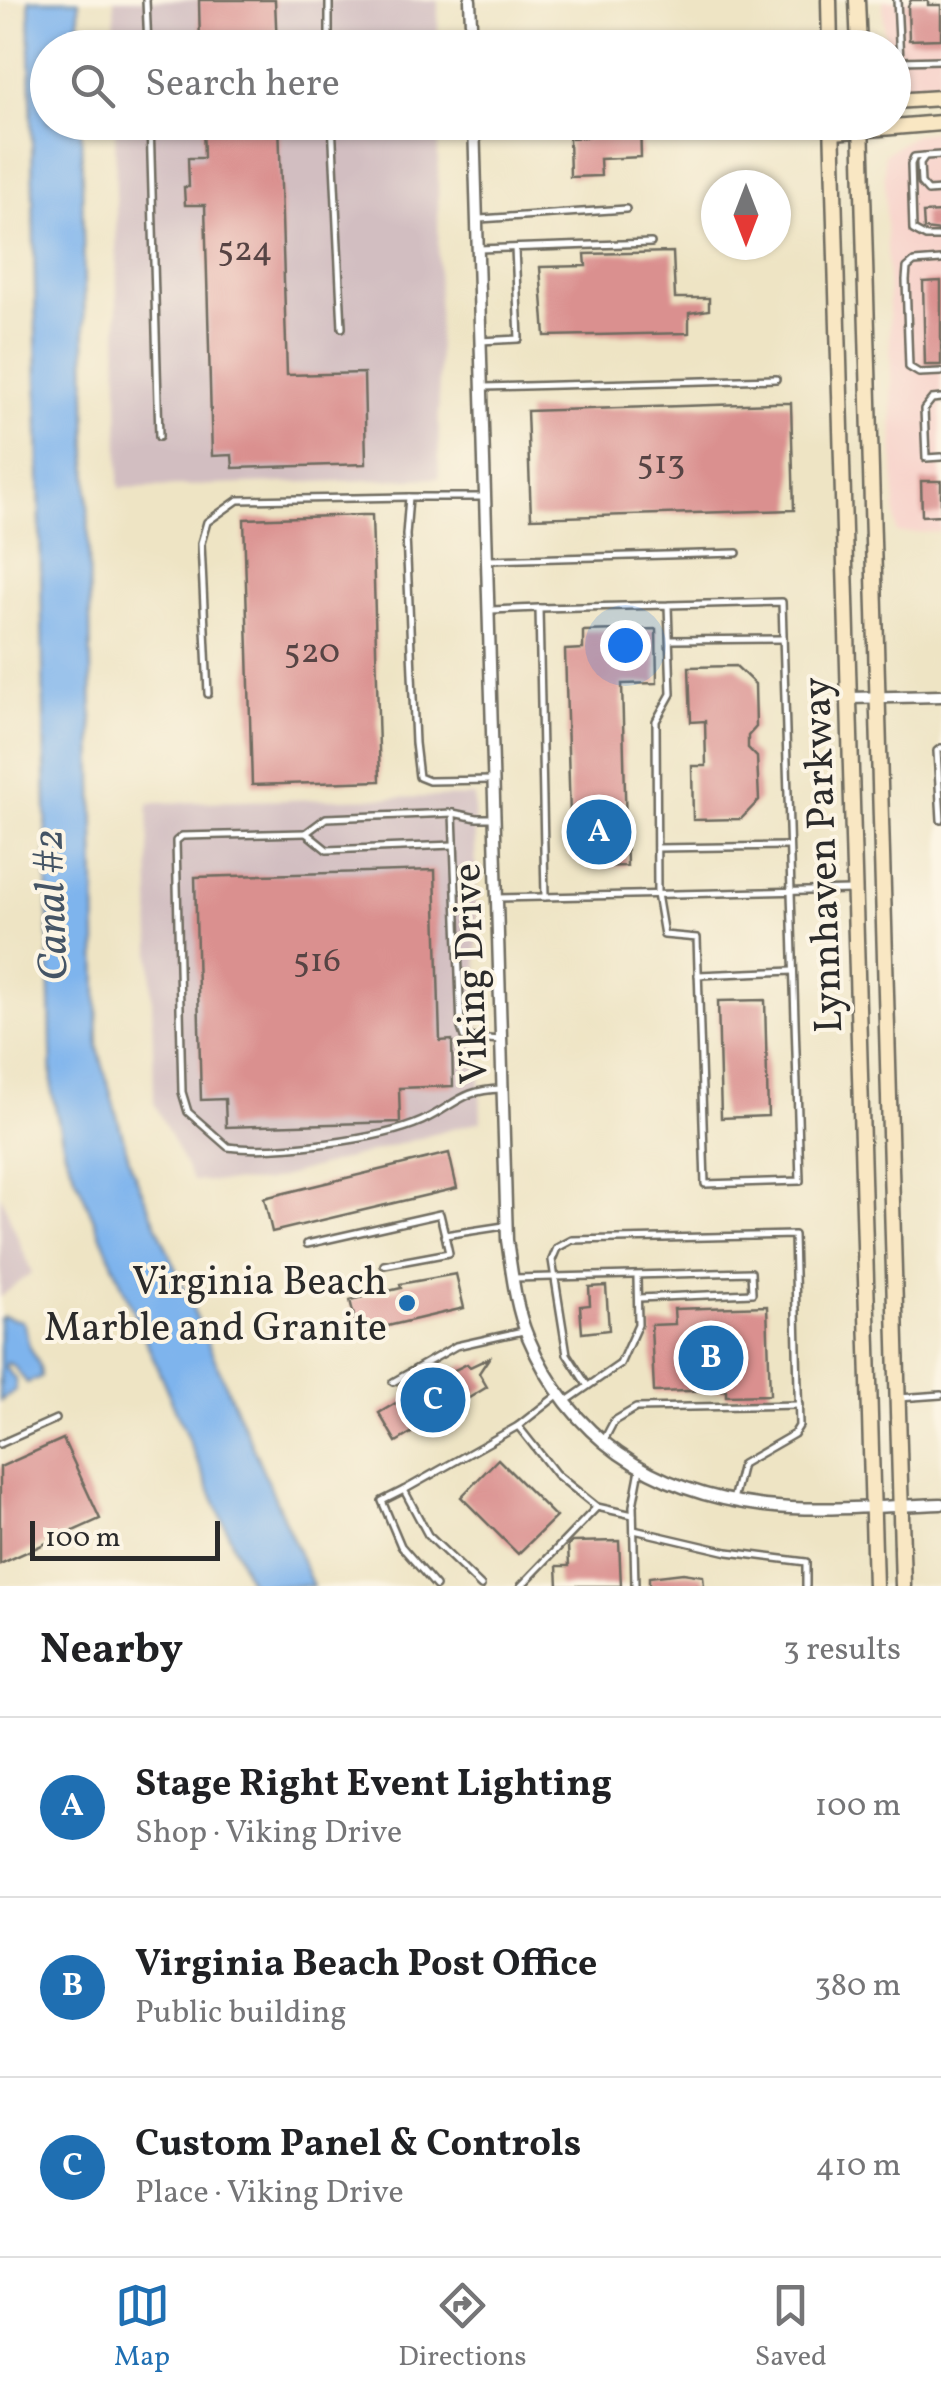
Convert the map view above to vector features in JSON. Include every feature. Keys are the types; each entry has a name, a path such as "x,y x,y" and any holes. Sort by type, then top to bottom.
{"main road":[{"path":"830,0 830,30"},
{"path":"857,0 858,30"},
{"path":"911,101 941,98"},
{"path":"911,124 941,123"},
{"name":"Lynnhaven Parkway","path":"832,140 875,1586"},
{"name":"Lynnhaven Parkway","path":"861,140 903,1586"}],"street":[{"path":"470,0 471,30"},
{"name":"Viking Drive","path":"475,140 507,1225 512,1278 526,1330 562,1398 603,1442 640,1468 697,1494 767,1506 941,1504"},
{"path":"849,698 941,696"}],"lane":[{"path":"146,0 147,30"},
{"path":"329,0 329,30"},
{"path":"897,0 898,30"},
{"path":"911,61 941,60"},
{"path":"151,140 159,438"},
{"path":"333,140 342,328"},
{"path":"941,155 914,157 911,164 913,230 926,238 941,237"},
{"path":"925,156 920,163 921,183 928,191 941,190"},
{"path":"477,219 626,209"},
{"path":"478,249 650,243"},
{"path":"480,340 519,339 515,248"},
{"path":"941,260 914,262 908,268 906,280 910,367 919,373 941,372"},
{"path":"482,388 776,379"},
{"path":"941,398 932,399 924,409 926,458 941,457"},
{"path":"409,497 406,535 414,743 419,777 429,781 494,780"},
{"path":"208,694 201,542 207,522 238,500 485,497"},
{"path":"487,560 737,553"},
{"path":"488,610 782,602 800,1181 706,1184 697,938 664,935 657,894 656,721 671,694 668,606"},
{"path":"539,608 545,897"},
{"path":"669,640 783,639"},
{"path":"940,750 940,820"},
{"path":"494,818 453,813 326,818 306,834 182,836 176,841 182,1092 188,1112 228,1147 340,1141 420,1122 474,1090 503,1089"},
{"path":"453,813 462,1028 464,1036 476,1040 501,1040"},
{"path":"306,834 327,850 454,845"},
{"path":"656,848 789,846"},
{"path":"497,898 855,890"},
{"path":"698,975 793,971"},
{"path":"307,1244 440,1214 449,1253 384,1266"},
{"path":"445,1235 507,1225"},
{"path":"587,1385 568,1354 552,1260 557,1248 572,1240 794,1235 799,1426 794,1434 742,1464 733,1500"},
{"path":"512,1278 752,1272 752,1293 639,1298"},
{"path":"436,1586 411,1562 382,1501 620,1364 638,1324 637,1276"},
{"path":"393,1382 456,1346 526,1330"},
{"path":"898,1398 941,1395"},
{"path":"603,1442 614,1421 636,1408 798,1405"},
{"path":"0,1444 56,1418"},
{"path":"518,1426 556,1474 597,1507 633,1515"},
{"path":"635,1586 633,1515 640,1468"},
{"path":"404,1490 428,1535 480,1586"},
{"path":"522,1586 597,1507"},
{"path":"634,1530 728,1552 806,1562 806,1586"}],"shaded area":[{"path":"114,0 438,0 438,30 115,30"},
{"path":"883,0 941,0 941,86 911,87 911,30 884,30"},
{"path":"941,130 941,532 896,533 884,154 916,134"},
{"path":"115,140 438,140 439,478 119,488"},
{"path":"474,796 481,1121 264,1182 193,1181 154,1103 148,803"},
{"path":"0,1193 32,1273 0,1297"}],"water":[{"path":"29,0 79,0 79,30 30,30 30,47"},
{"name":"Canal #2","path":"32,140 81,140 98,1048 131,1166 313,1586 251,1586 65,1152 52,1092"},
{"path":"3,1316 22,1321 41,1377 27,1383 7,1363 5,1367 15,1379 16,1390 0,1401 0,1319"}],"building":[{"path":"199,0 275,0 276,30 200,30"},
{"path":"911,0 941,5 941,39 911,40"},
{"path":"204,140 280,140 287,375 364,373 366,464 233,468 232,455 212,456 205,205 185,205 184,187 189,187 188,158 204,158"},
{"path":"569,140 641,140 641,157 600,159 601,176 570,177"},
{"path":"941,212 941,231 924,229 923,213"},
{"path":"673,252 675,298 709,298 709,310 689,313 689,333 545,336 540,267 586,266 585,254"},
{"path":"941,281 941,365 925,365 923,282"},
{"path":"791,403 794,510 531,518 527,411"},
{"path":"921,481 941,481 941,515 922,516"},
{"path":"372,515 380,781 252,785 244,519"},
{"path":"656,629 657,683 622,684 627,866 589,867 589,849 571,850 565,650 583,649 583,631"},
{"path":"736,666 755,684 756,727 748,736 748,748 757,757 759,800 741,819 693,820 692,766 706,766 705,721 691,722 689,667"},
{"path":"435,870 440,1041 452,1040 453,1086 399,1088 400,1122 226,1127 225,1099 201,1100 195,877"},
{"path":"765,1000 768,1116 721,1118 718,1001"},
{"path":"449,1153 457,1188 272,1232 264,1198"},
{"name":"Virginia Beach Marble and Granite","path":"456,1274 464,1308 358,1333 350,1300 401,1288 400,1284"},
{"path":"606,1286 609,1330 582,1333 580,1306 590,1305 589,1287"},
{"path":"767,1306 770,1395 726,1396 726,1390 654,1392 651,1325 675,1324 674,1309"},
{"path":"489,1358 479,1373 487,1387 396,1442 379,1413 438,1378"},
{"path":"63,1439 100,1519 0,1564 0,1467"},
{"path":"498,1459 556,1517 518,1554 461,1497"},
{"path":"619,1541 621,1586 558,1586 557,1566 569,1566 568,1546 572,1542"},
{"path":"683,1573 703,1576 704,1586 649,1586 649,1577"}],"place":[{"name":"Stage Right Event Lighting","path":"599,832"},
{"name":"Virginia Beach Marble and Granite","path":"407,1303"},
{"name":"Virginia Beach Post Office","path":"711,1358"},
{"name":"Custom Panel & Controls","path":"433,1400"}]}
